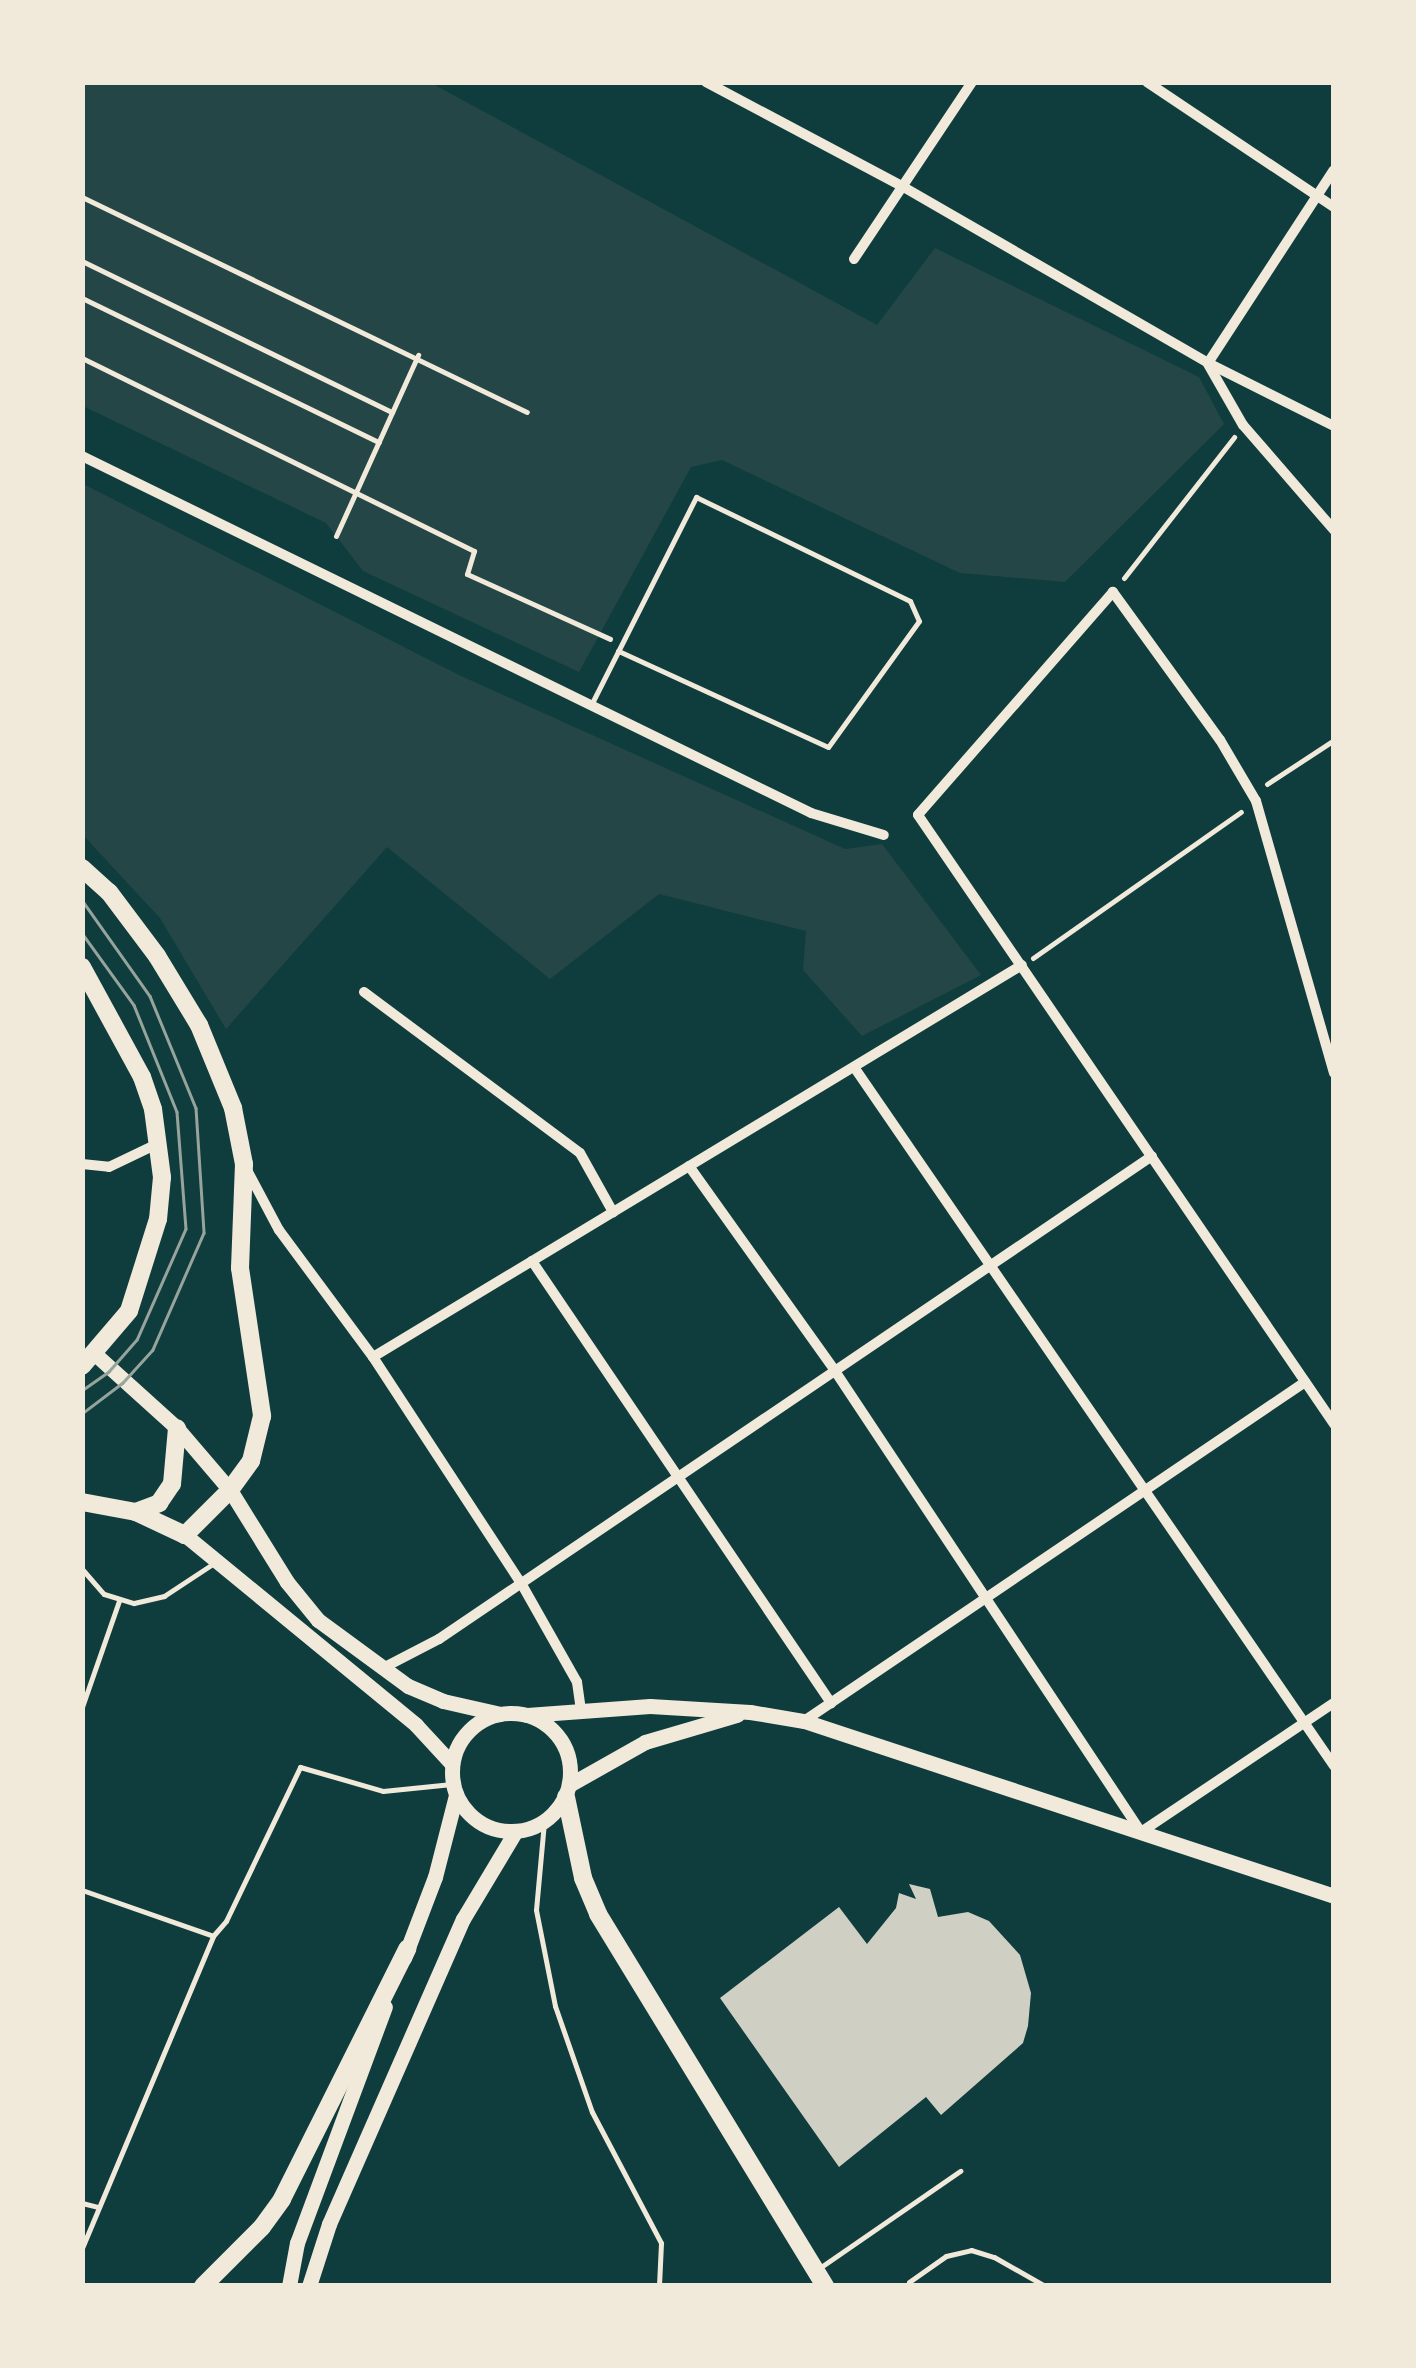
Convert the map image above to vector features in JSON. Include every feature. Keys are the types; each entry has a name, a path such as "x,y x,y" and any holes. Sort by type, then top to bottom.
{"main road":[{"path":"82,868 110,892 157,956 199,1025 234,1108 244,1164 240,1268 262,1416 251,1461 230,1490 185,1536"},
{"path":"82,968 142,1077 159,1144 162,1178 158,1220 144,1274 129,1311 88,1360 109,1372 177,1428 230,1490 287,1582 318,1620 382,1668 426,1694 500,1714 650,1706 750,1712 804,1721 1334,1896"},
{"path":"136,1512 158,1503 172,1484 177,1428"},
{"path":"82,1502 136,1512 185,1536 416,1726 452,1764"},
{"path":"454,1790 472,1819 490,1829 514,1832 544,1822 567,1791 645,1742 750,1712"},
{"path":"288,2286 296,2244 435,1877 454,1790 452,1764 470,1728 500,1714"},
{"path":"528,1715 557,1734 566,1750 567,1791 583,1878 598,1914 820,2278"},
{"path":"308,2286 330,2224 462,1919 514,1832"},
{"path":"209,2284 282,2200 407,1950"}],"street":[{"path":"706,82 900,185 1208,363 1334,426"},
{"path":"854,259 972,82"},
{"path":"1146,82 1334,207"},
{"path":"1208,363 1334,170"},
{"path":"1208,363 1243,425 1334,530"},
{"path":"82,456 811,814 884,835"},
{"path":"1334,1073 1254,798 1220,740 1112,592 918,815 1334,1424"},
{"path":"372,1357 1022,966"},
{"path":"364,992 580,1153 613,1212"},
{"path":"854,1066 1142,1492 1334,1766"},
{"path":"82,1164 110,1167 159,1144"},
{"path":"382,1668 439,1639 1152,1156"},
{"path":"244,1164 280,1230 372,1357 521,1584 578,1682 581,1709"},
{"path":"689,1166 835,1371 1141,1832 1334,1703"},
{"path":"532,1261 831,1703"},
{"path":"804,1721 1305,1382"}],"lane":[{"path":"591,706 620,648 696,498 910,601 919,621 828,747 620,648"},
{"path":"82,1568 92,1584 118,1601 134,1604 164,1596 215,1563"},
{"path":"82,1707 118,1601"},
{"path":"82,2248 214,1936 226,1920 300,1767 382,1792 454,1790"},
{"path":"544,1822 536,1910 555,2006 592,2112 661,2243 659,2286"},
{"path":"82,1890 214,1936"},
{"path":"820,2278 960,2172"},
{"path":"82,2202 98,2207"},
{"path":"909,2282 946,2256 971,2250 1045,2286"}],"path":[{"path":"82,196 418,355 527,412"},
{"path":"82,261 392,412"},
{"path":"82,298 379,442"},
{"path":"336,536 418,355"},
{"path":"82,358 474,551 467,574 620,648"},
{"path":"1112,592 1243,425"},
{"path":"1022,966 1334,740"}],"shaded area":[{"path":"82,83 431,83 877,325 935,248 1199,377 1224,424 1065,582 960,573 722,460 691,467 579,672 363,571 326,523 83,406"},
{"path":"83,484 459,675 845,849 882,844 981,975 862,1036 803,970 806,931 659,894 550,979 387,847 226,1029 160,918 83,835"}],"building":[{"path":"909,1884 930,1889 938,1917 968,1912 989,1921 1020,1955 1031,1993 1028,2026 1023,2043 941,2115 926,2097 839,2167 720,1998 839,1907 867,1944 896,1908 899,1893 916,1899"}],"tram line":[{"path":"82,900 150,996 196,1108 204,1233 153,1350 123,1383 82,1414"},
{"path":"82,933 134,1005 177,1112 186,1229 137,1340 109,1372 82,1391"}]}
